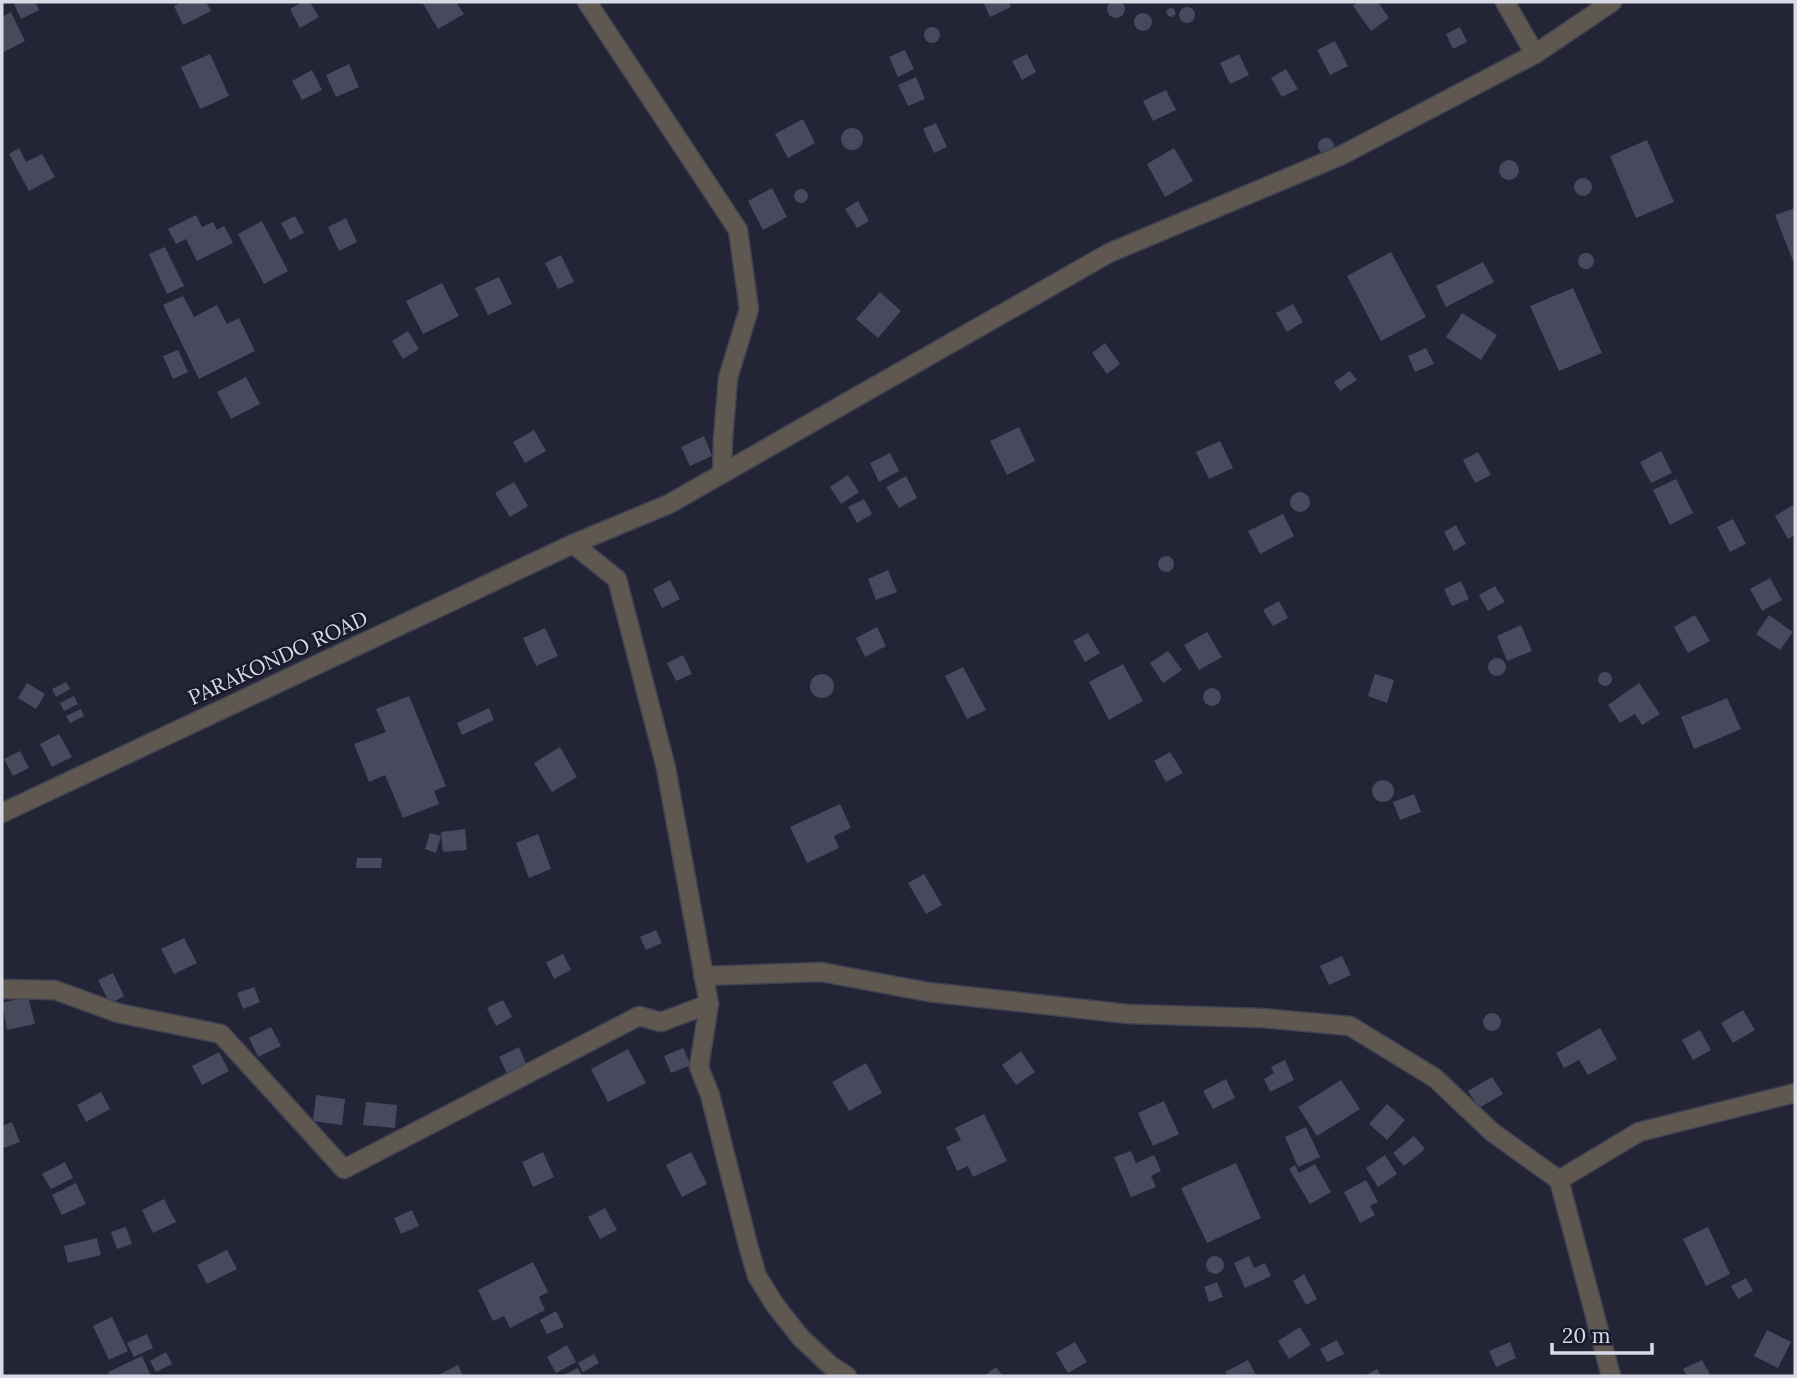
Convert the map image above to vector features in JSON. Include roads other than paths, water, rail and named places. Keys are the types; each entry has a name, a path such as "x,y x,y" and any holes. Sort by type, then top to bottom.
{"street":[{"path":"587,2 738,230 749,309 728,378 722,474"},
{"path":"1505,2 1535,54"},
{"name":"PARAKONDO ROAD","path":"2,813 573,544 669,504 1109,253 1342,155 1535,54 1612,2"},
{"path":"573,544 617,579 666,768 709,1004 699,1067 710,1095 757,1276 775,1306 801,1338 830,1365 847,1376"},
{"path":"703,976 821,972 928,992 1128,1014 1262,1018 1350,1026 1436,1078 1492,1132 1559,1180 1611,1376"},
{"path":"2,989 55,990 118,1013 221,1034 344,1169 639,1016 661,1022 709,1004"},
{"path":"1559,1180 1639,1132 1795,1093"}]}
